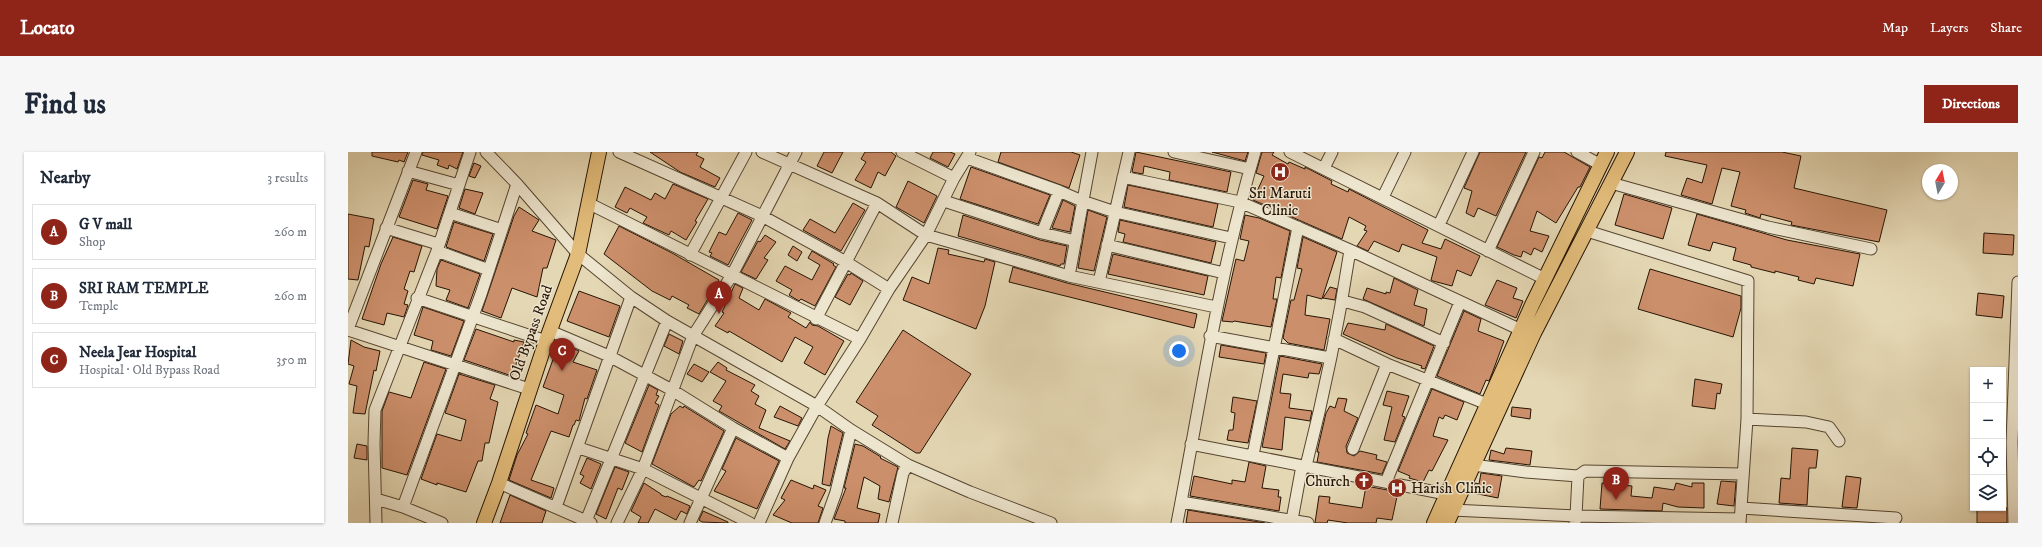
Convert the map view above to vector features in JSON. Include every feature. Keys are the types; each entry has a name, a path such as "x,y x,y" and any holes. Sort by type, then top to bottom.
{"main road":[{"name":"Old Bypass Road","path":"484,523 499,484 529,389 578,254 600,152"},
{"path":"1434,523 1520,330 1608,152"},
{"path":"1447,523 1534,333 1627,152"}],"street":[{"path":"416,152 348,330 398,348 454,364 529,389"},
{"path":"376,523 374,443 375,410 450,213 470,152"},
{"path":"486,152 517,184 578,254 631,297 667,321 817,406 851,430 908,465 970,492 1051,523"},
{"path":"619,152 762,216 846,262 889,289"},
{"path":"690,255 746,152"},
{"path":"762,152 877,203 926,235 1069,276 1216,307"},
{"path":"617,523 643,469 693,336 732,275 796,152"},
{"path":"902,152 954,178"},
{"path":"1069,276 1092,152"},
{"path":"1099,282 1129,152"},
{"path":"1174,152 1250,169"},
{"path":"1177,523 1216,307 1240,202 1255,152"},
{"path":"1290,152 1545,279"},
{"path":"1324,168 1332,152"},
{"path":"1383,197 1405,152"},
{"path":"1439,225 1473,152"},
{"path":"1488,251 1534,152"},
{"path":"1577,152 1601,165"},
{"path":"759,523 788,458 817,406 860,339 889,289 926,235 954,178 969,155 1082,201 1115,212 1231,238"},
{"path":"408,171 459,185"},
{"path":"1123,177 1240,202 1350,250 1520,330"},
{"path":"1611,183 1768,227 1871,249"},
{"path":"403,507 489,270 517,184"},
{"path":"1042,233 1059,191"},
{"path":"944,201 1042,233 1076,241"},
{"path":"588,203 860,339"},
{"path":"816,318 877,203"},
{"path":"450,213 502,230"},
{"path":"1253,455 1298,227"},
{"path":"386,228 437,247 489,270"},
{"path":"1452,510 1576,520 1740,521 1742,474 1747,419 1748,281 1586,231"},
{"path":"1107,245 1224,273"},
{"path":"1181,502 1301,522 1301,471 1306,466 1330,358 1342,301 1350,250"},
{"path":"2014,523 2012,442 2018,282"},
{"path":"556,507 579,448 609,356 631,297"},
{"path":"417,298 472,316 548,336 609,356 643,376 672,390 733,428 788,458"},
{"path":"1342,301 1365,307 1444,343"},
{"path":"1386,482 1426,381 1444,343 1460,302"},
{"path":"499,484 589,522 643,376 667,321"},
{"path":"1210,336 1330,358"},
{"path":"1334,339 1426,381 1487,404"},
{"path":"1353,449 1387,364"},
{"path":"1747,419 1806,422 1829,427 1839,441"},
{"path":"690,523 733,428"},
{"path":"825,523 836,492 851,430"},
{"path":"1191,444 1446,494"},
{"path":"579,448 643,469 750,523"},
{"path":"892,523 903,473 908,465"},
{"path":"1473,465 1504,470 1578,476 1585,471 1742,474"},
{"path":"1576,520 1578,476"},
{"path":"376,499 403,507 442,523"},
{"path":"1741,508 1896,518"}],"building":[{"path":"372,152 408,152 404,162 399,160 398,162 372,156"},
{"path":"423,152 463,152 457,169 449,165 448,169 437,165 439,160 422,155"},
{"path":"650,152 698,152 696,155 704,159 700,167 720,178 715,187 680,172"},
{"path":"824,152 843,152 832,173 817,166"},
{"path":"865,152 891,152 896,156 885,176 878,172 871,188 855,180 866,162 861,159"},
{"path":"933,152 950,152 955,154 948,167 930,158"},
{"path":"1001,152 1071,152 1080,155 1069,188 998,162"},
{"path":"1136,152 1231,172 1227,192 1169,180 1170,172 1144,166 1143,174 1132,172"},
{"path":"1212,152 1248,152 1245,161"},
{"path":"1262,152 1274,152 1272,155 1288,164 1289,162 1305,169 1305,167 1332,181 1331,184 1348,192 1349,189 1428,230 1422,243 1441,249 1445,239 1480,256 1471,276 1457,270 1452,286 1433,281 1431,280 1437,257 1402,244 1399,252 1374,241 1368,251 1357,246 1367,231 1364,230 1366,226 1349,217 1342,239 1253,200 1264,176 1256,173"},
{"path":"1480,152 1526,152 1496,216 1478,208 1474,217 1466,213 1472,191 1464,188"},
{"path":"1545,152 1564,152 1590,167 1580,187 1578,187 1556,223 1537,211 1530,231 1549,236 1542,252 1534,248 1531,255 1523,251 1521,257 1497,247 1539,157 1542,158"},
{"path":"1666,152 1782,152 1801,156 1794,188 1887,210 1879,242 1791,225 1792,222 1761,214 1760,218 1745,213 1746,210 1731,206 1740,172 1722,168 1712,204 1681,195 1687,178 1702,183 1707,165 1665,156"},
{"path":"474,163 481,166 475,178 469,176"},
{"path":"971,167 1050,195 1038,224 960,199"},
{"path":"413,180 428,184 426,190 448,196 437,229 399,217"},
{"path":"908,181 937,196 924,223 896,207"},
{"path":"673,184 708,199 686,240 671,231 669,235 643,223 647,217 630,208 627,213 615,207 625,187 651,200 655,193 665,199"},
{"path":"1128,185 1218,204 1213,227 1124,207"},
{"path":"465,189 483,193 475,214 459,208"},
{"path":"1624,194 1672,208 1663,239 1615,225"},
{"path":"1063,200 1075,206 1070,232 1052,228"},
{"path":"853,203 865,210 841,251 803,230 810,219 835,233"},
{"path":"519,207 539,220 532,231 556,240 547,268 543,268 537,297 512,288 501,318 482,311 514,216"},
{"path":"1088,210 1107,217 1094,271 1078,268"},
{"path":"738,213 752,220 728,265 710,256 712,253 709,252 719,232 726,235"},
{"path":"348,214 374,219 369,247 365,246 358,280 348,279"},
{"path":"1697,214 1787,240 1860,254 1853,286 1816,278 1814,284 1798,280 1799,277 1751,267 1751,265 1733,260 1736,248 1713,242 1710,251 1688,245"},
{"path":"963,215 1040,240 1067,246 1064,264 1061,264 1060,266 958,236"},
{"path":"1245,215 1259,218 1290,231 1281,278 1276,277 1273,299 1277,299 1271,327 1234,321 1222,321 1236,259 1244,261 1249,241 1240,239"},
{"path":"1120,220 1216,242 1211,263 1123,242 1125,234 1118,232"},
{"path":"454,222 493,234 484,261 446,247"},
{"path":"619,226 672,253 719,280 699,314 687,308 689,305 672,296 670,300 652,291 604,254"},
{"path":"1984,233 2014,235 2013,255 1983,253"},
{"path":"765,235 776,242 764,258 768,260 756,279 741,272 758,241 760,242"},
{"path":"393,237 422,246 414,272 410,271 404,289 408,291 404,304 408,305 404,317 387,313 384,325 362,319 381,264"},
{"path":"1303,237 1337,252 1322,299 1307,295 1305,315 1330,319 1324,350 1288,343 1283,338 1291,300 1294,300 1302,269 1297,268"},
{"path":"793,246 802,252 797,261 788,255"},
{"path":"938,248 949,250 948,254 984,262 985,259 995,262 985,306 976,329 903,300 912,277 929,284"},
{"path":"812,251 834,264 833,265 836,267 815,306 801,299 799,301 789,295 792,290 776,281 785,266 812,280 820,265 808,258"},
{"path":"1113,254 1208,276 1204,295 1108,274"},
{"path":"441,260 480,274 468,308 446,300 450,290 436,286 437,269"},
{"path":"1013,267 1067,283 1197,314 1194,328 1009,282"},
{"path":"1650,269 1741,296 1741,308 1733,337 1638,309"},
{"path":"851,273 863,281 850,305 835,297 848,274 850,275"},
{"path":"1394,278 1418,290 1414,305 1427,309 1424,326 1363,299 1367,288 1386,294 1386,292 1390,293"},
{"path":"1497,280 1517,288 1513,298 1523,301 1516,318 1485,305"},
{"path":"735,284 743,288 739,298 759,310 765,299 791,313 788,317 806,328 810,322 812,325 818,326 844,341 825,375 804,363 813,347 795,337 782,362 729,331 728,333 715,326 724,313 722,312"},
{"path":"1330,287 1337,289 1335,300 1323,298"},
{"path":"579,291 620,306 609,337 567,321"},
{"path":"1978,293 2004,296 2002,318 1976,315"},
{"path":"423,307 464,321 451,356 431,350 433,341 414,335"},
{"path":"1464,311 1481,319 1478,331 1504,341 1489,381 1486,380 1480,394 1437,376"},
{"path":"1348,323 1385,330 1386,324 1434,346 1425,369 1421,368 1422,366 1397,358 1343,334"},
{"path":"476,329 514,342 514,340 524,342 512,376 464,360"},
{"path":"903,330 971,374 920,453 916,453 872,425 878,416 856,402"},
{"path":"669,334 683,341 679,354 664,346"},
{"path":"351,340 364,347 380,351 376,371 374,370 365,414 353,413 357,386 349,384 354,366 348,364"},
{"path":"559,343 579,351 573,362 597,370 587,399 585,398 579,421 576,420 569,437 551,431 531,480 554,488 551,498 509,480 517,455 528,434 526,433 536,405 558,414 564,395 543,387"},
{"path":"1221,345 1266,353 1264,364 1219,357"},
{"path":"1280,356 1322,364 1319,374 1309,373 1308,378 1283,374 1280,393 1291,394 1289,408 1312,411 1310,421 1285,417 1282,450 1262,447"},
{"path":"424,362 446,369 407,475 382,468 382,411 389,392 411,398"},
{"path":"718,362 727,368 726,370 755,385 751,391 759,396 755,404 766,410 759,428 790,441 785,449 719,411 722,406 713,401 726,381 710,372"},
{"path":"694,364 709,372 702,382 687,374"},
{"path":"459,374 495,385 490,399 498,402 489,443 485,443 482,461 478,461 466,492 437,483 437,485 421,479 437,434 461,441 466,420 445,413"},
{"path":"1695,379 1722,384 1720,394 1717,393 1715,409 1692,406"},
{"path":"649,385 658,390 656,395 659,396 655,403 659,405 642,452 625,443"},
{"path":"1432,389 1464,402 1457,420 1445,415 1443,419 1439,417 1433,436 1448,440 1432,471 1429,470 1423,482 1409,478 1410,476 1398,471"},
{"path":"1387,391 1409,396 1402,416 1405,417 1395,442 1384,440 1392,407 1383,405"},
{"path":"1233,397 1257,401 1248,443 1227,440 1229,430 1233,430 1235,413 1231,412"},
{"path":"1338,398 1347,399 1344,411 1358,418 1346,446 1347,453 1354,456 1360,451 1377,455 1376,459 1387,462 1382,474 1317,462 1319,452 1317,452 1326,413 1330,406 1335,408"},
{"path":"680,406 683,408 684,406 724,431 701,481 699,480 694,487 652,464 671,414"},
{"path":"780,406 802,418 798,426 774,417"},
{"path":"1512,407 1531,409 1530,419 1511,416"},
{"path":"831,426 843,433 830,486 822,484"},
{"path":"736,438 779,461 757,509 714,491 726,471 722,469"},
{"path":"357,444 367,446 367,460 354,458"},
{"path":"855,444 863,446 881,457 880,458 898,467 889,502 878,499 880,486 864,477 857,508 880,514 878,523 845,523 845,521 834,519 846,488 844,488"},
{"path":"1506,448 1532,451 1530,465 1489,460 1491,450 1504,454"},
{"path":"1792,448 1818,450 1816,468 1809,468 1807,505 1779,503 1781,478 1790,479"},
{"path":"587,458 601,464 591,489 580,483 584,476 580,474"},
{"path":"1249,462 1266,466 1262,488 1279,490 1278,497 1281,497 1279,511 1190,496 1194,476 1232,484 1232,480 1245,482"},
{"path":"615,467 629,472 622,490 618,488 606,519 596,514"},
{"path":"1481,473 1502,476 1498,498 1473,493 1475,483 1479,484"},
{"path":"1846,476 1861,478 1857,508 1842,507"},
{"path":"791,480 813,489 814,485 826,490 818,506 823,508 818,523 792,523 773,515 785,500 781,498"},
{"path":"1721,481 1736,482 1734,506 1717,504"},
{"path":"644,483 661,495 690,506 687,514 681,511 676,520 655,509 648,523 638,523 641,517 631,511"},
{"path":"1602,483 1632,486 1631,496 1652,498 1654,487 1674,490 1676,483 1692,487 1692,483 1704,483 1704,508 1678,507 1663,503 1662,511 1600,509"},
{"path":"1366,486 1398,492 1392,520 1377,518 1376,523 1348,523 1328,520 1327,523 1315,523 1319,496 1330,497 1329,503 1362,508"},
{"path":"510,495 546,511 542,523 500,523"},
{"path":"2007,508 2007,523 1977,523 1977,511 2006,511"},
{"path":"1188,510 1265,523 1186,523"},
{"path":"703,511 728,523 702,522 699,520"}],"place":[{"name":"Sri Maruti Clinic","path":"1280,172"},
{"name":"G V mall","path":"719,314"},
{"name":"Neela Jear Hospital","path":"562,371"},
{"name":"Church","path":"1364,481"},
{"name":"Harish Clinic","path":"1397,488"},
{"name":"SRI RAM TEMPLE","path":"1616,500"}]}
